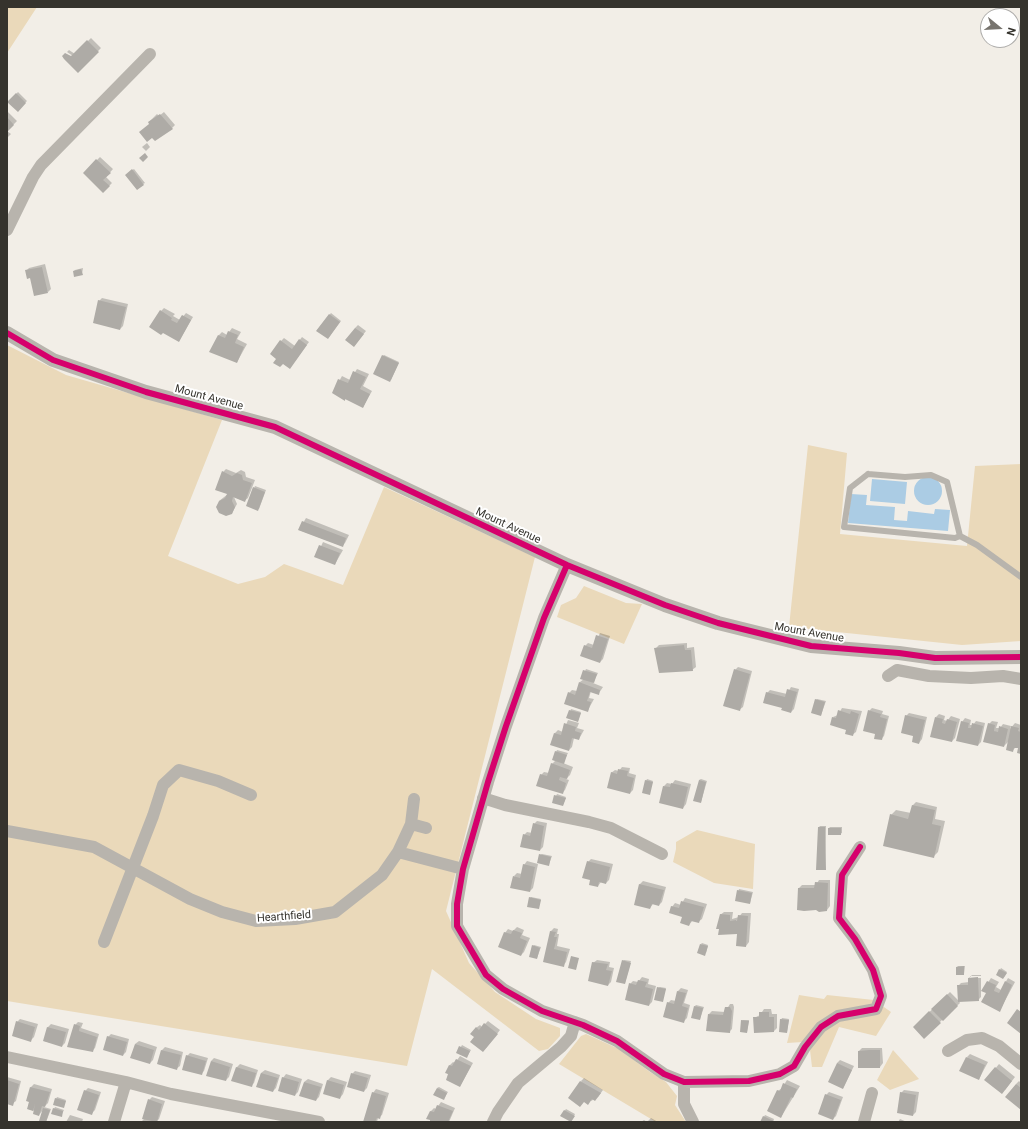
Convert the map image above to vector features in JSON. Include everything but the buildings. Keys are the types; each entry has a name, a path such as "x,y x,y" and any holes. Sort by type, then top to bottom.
{"street":[{"path":"7,230 33,177 41,165 150,54"},
{"name":"Mount Avenue","path":"7,333 60,362 146,392 274,427 567,565 665,605 718,623 811,646 899,653 935,658 1021,657"},
{"path":"567,565 544,618 483,798 463,869 457,904 457,926 486,975 503,989 542,1011 575,1022 616,1041 664,1074 684,1082 750,1081 780,1074 794,1066 805,1047 821,1027 838,1016 876,1009 881,996 873,970 839,918 842,875 860,847"},
{"path":"888,676 897,670 929,676 971,678 1003,676 1021,679"},
{"path":"104,942 153,816 163,785 179,770 218,781 252,795"},
{"path":"483,798 505,805 607,827 662,854"},
{"name":"Hearthfield","path":"7,831 94,847 167,888 222,912 256,921 295,919 335,912 382,875 398,852 411,824 414,799"},
{"path":"411,824 426,828"},
{"path":"398,852 463,869"},
{"path":"493,1122 518,1083 561,1047 571,1036 575,1022"},
{"path":"948,1051 967,1040 982,1038 999,1046 1021,1064"},
{"path":"7,1057 126,1082 171,1094 319,1122"},
{"path":"114,1122 126,1082"},
{"path":"684,1082 684,1104 693,1122"},
{"path":"864,1122 872,1093"}],"lane":[{"path":"960,536 947,482 931,474 905,477 868,474 850,488 844,527 955,538 960,536 977,545 1021,577"}],"shaded area":[{"path":"7,7 37,7 7,53"},
{"path":"7,345 66,375 222,420 168,556 238,584 265,577 284,564 343,585 384,487 535,557 446,911 469,963 495,992 536,1019 560,1028 560,1036 548,1049 539,1051 432,969 407,1066 7,1001"},
{"path":"808,445 847,453 840,534 967,546 975,466 1021,464 1021,641 962,645 789,627"},
{"path":"584,586 626,603 642,604 624,644 557,617 561,605 576,598"},
{"path":"697,830 755,844 753,889 714,883 673,862 676,842"},
{"path":"799,995 824,999 827,995 874,1000 891,1012 876,1036 839,1027 822,1067 812,1067 810,1050 803,1042 787,1043"},
{"path":"586,1034 619,1049 666,1082 677,1096 675,1105 686,1122 656,1122 559,1064 581,1036"},
{"path":"893,1050 919,1079 890,1090 877,1080"}],"water":[{"path":"928,477 938,481 942,491 938,501 928,505 918,501 914,491 918,481"},
{"path":"872,479 907,482 905,504 870,501"},
{"path":"851,494 867,495 866,505 895,507 894,520 907,521 908,511 934,514 935,509 950,510 948,531 848,523"}],"cycle path":[{"path":"7,333 53,360 146,392 275,427 567,565 665,605 718,623 811,646 899,653 935,658 1021,657"},
{"path":"567,565 544,618 506,726 463,869 457,904 457,926 486,975 503,989 542,1011 583,1025 617,1041 664,1074 684,1082 749,1081 780,1074 794,1066 805,1047 821,1027 838,1016 876,1009 881,996 873,970 855,939 839,918 842,875 860,847"}]}
